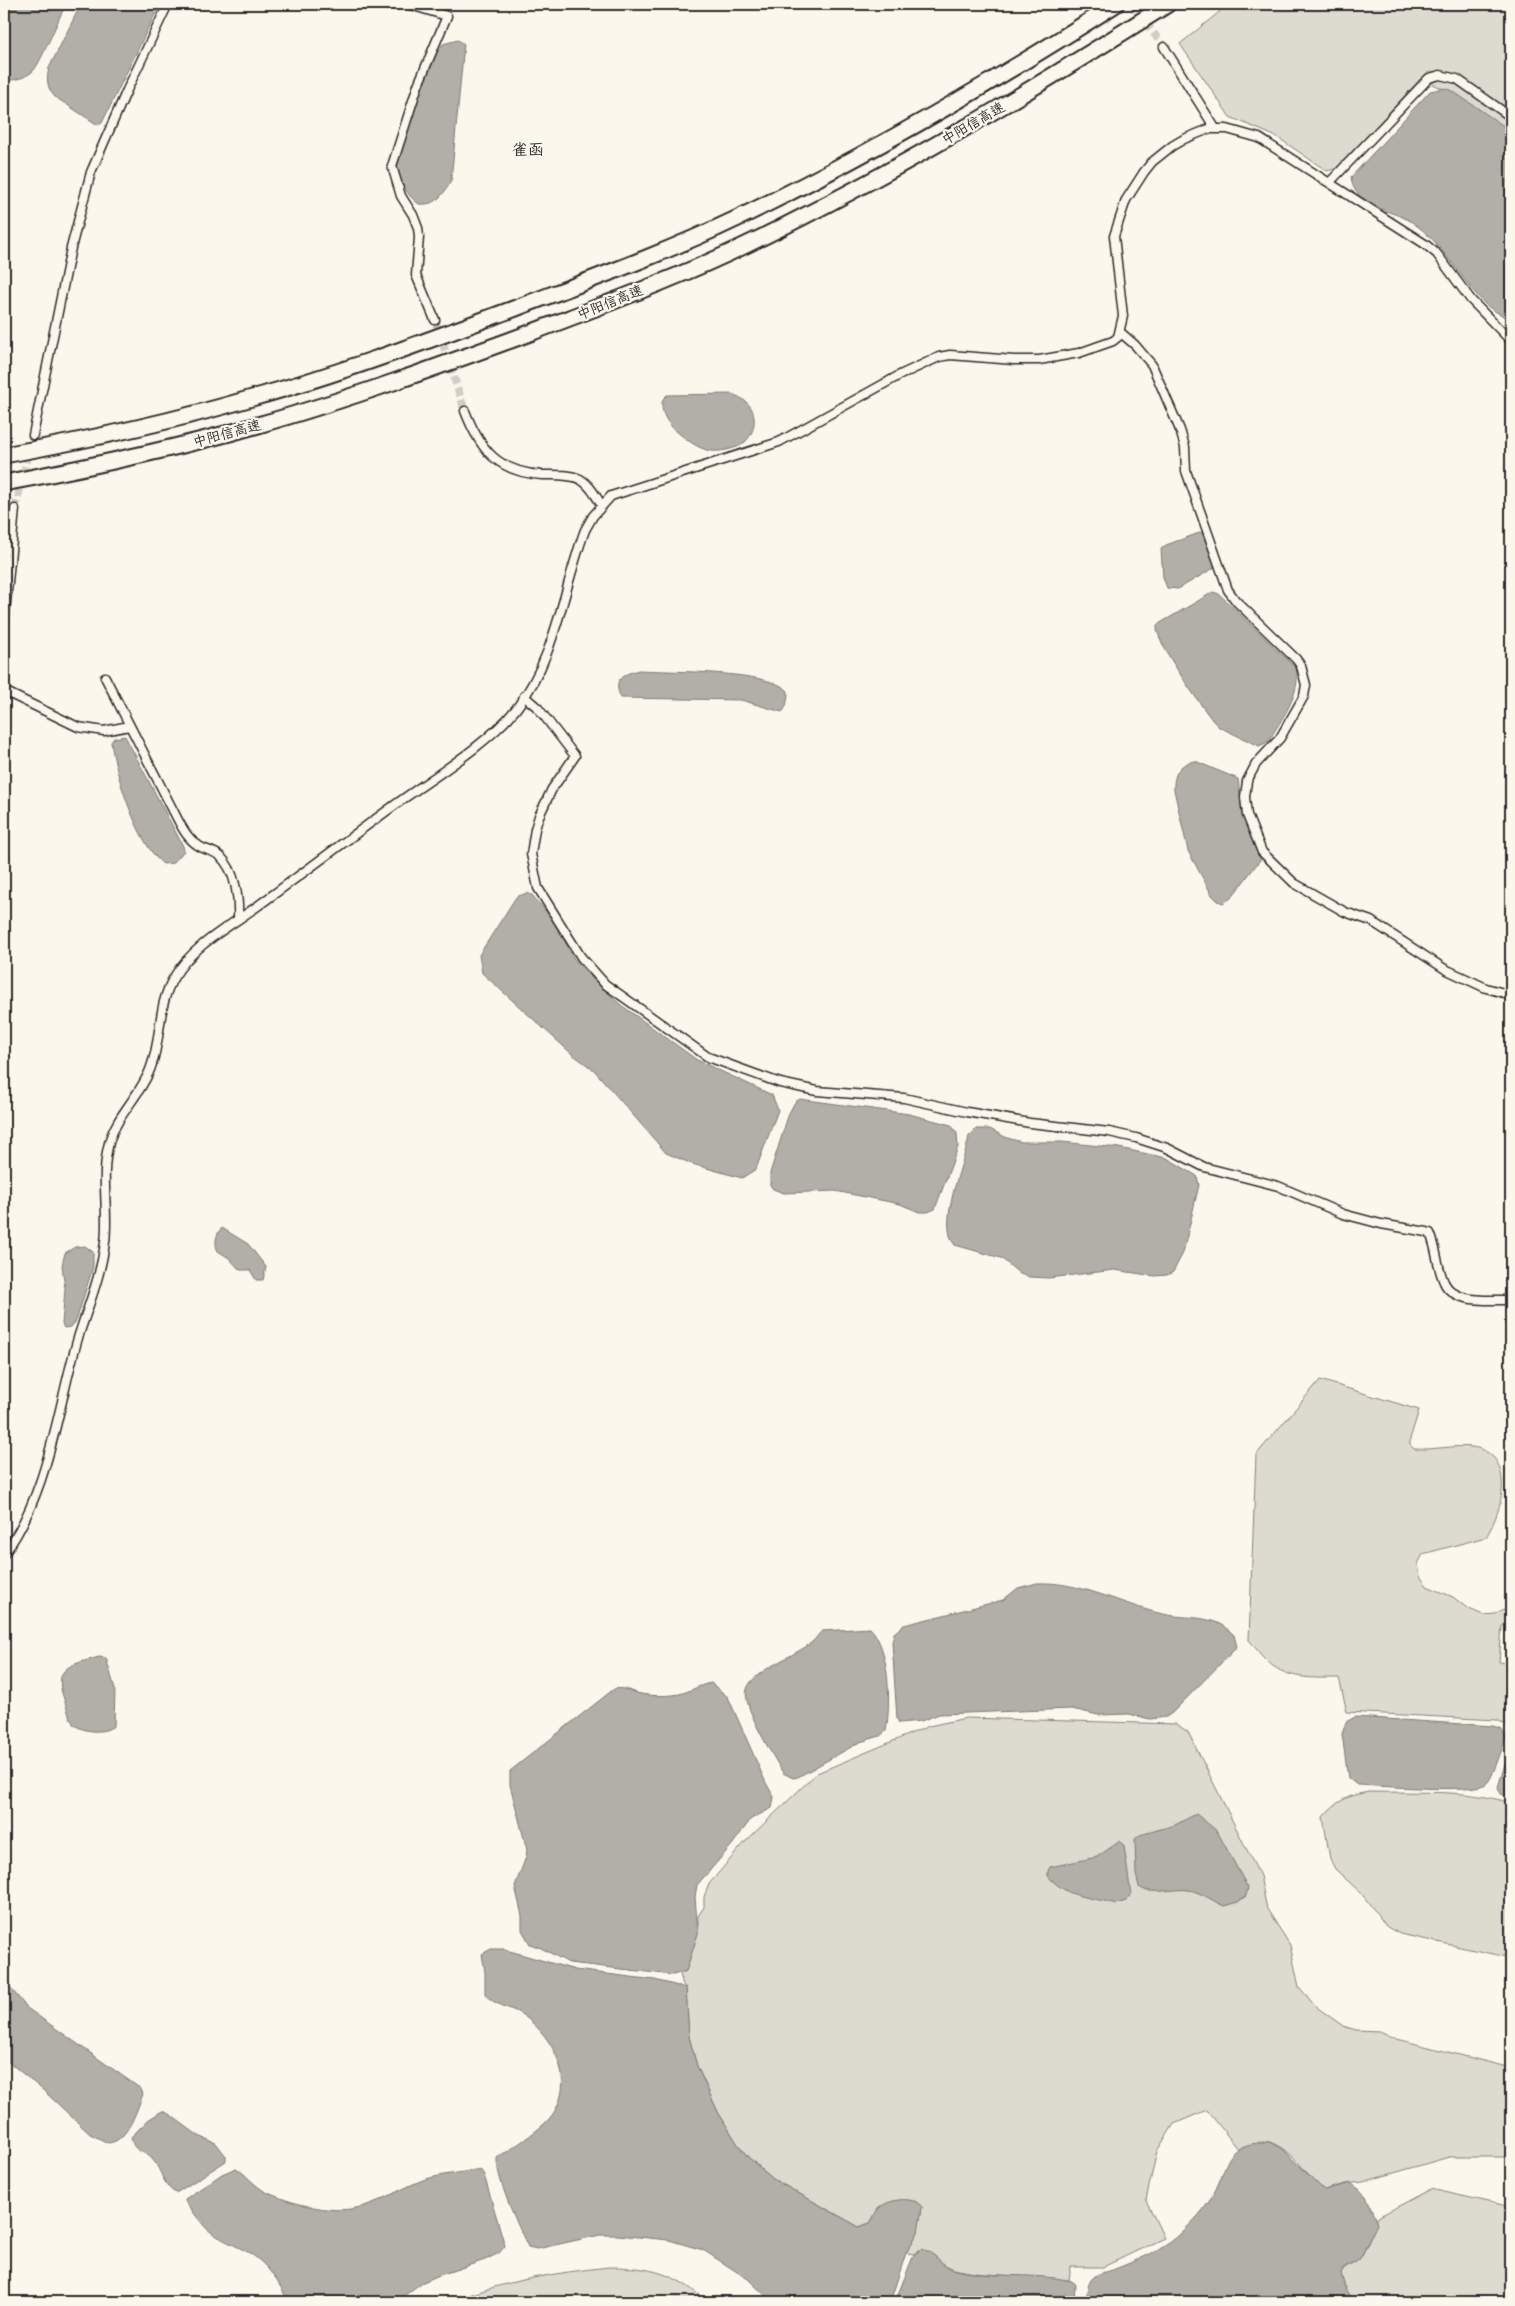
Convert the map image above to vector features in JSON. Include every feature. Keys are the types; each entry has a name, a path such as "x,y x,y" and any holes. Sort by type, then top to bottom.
{"highway":[{"name":"中阳信高速","path":"4,454 165,421 299,384 461,329 690,240 780,197 855,157 1013,68 1116,4"},
{"name":"中阳信高速","path":"4,483 171,448 308,411 461,358 701,265 793,222 944,140 1084,57 1168,4"}],"street":[{"path":"33,435 53,332 91,172 126,90 168,4"},
{"path":"407,4 447,16 418,85 392,166 401,196 416,221 420,237 416,275 435,320"},
{"path":"1164,47 1215,128"},
{"path":"1330,182 1430,78 1440,76 1457,79 1511,117"},
{"path":"4,1554 19,1532 31,1504 63,1402 78,1340 99,1277 106,1238 106,1159 109,1142 152,1066 162,1005 172,981 190,957 216,934 480,742 504,721 524,696 550,644 585,530 590,520 610,496 779,442 900,375 939,357 950,355 1039,360 1079,353 1102,346 1116,339 1120,332 1123,316 1114,236 1126,200 1144,172 1159,156 1184,139 1215,128 1258,138 1330,182 1432,249 1471,300 1511,341"},
{"path":"1120,332 1135,345 1152,365 1180,430 1185,447 1186,471 1228,590 1236,601 1296,659 1305,678 1304,696 1280,738 1256,764 1246,781 1247,815 1262,852 1294,883 1345,912 1371,921 1445,969 1486,988 1511,995"},
{"path":"465,412 474,436 484,450 512,470 521,474 572,476 589,486 602,506"},
{"path":"4,624 15,509"},
{"path":"104,677 186,834 199,846 219,856 226,864 235,885 239,904 238,919"},
{"path":"4,691 78,727 104,731 130,726"},
{"path":"524,696 538,708 575,756 552,789 535,828 531,854 538,888 581,957 605,984 708,1057 780,1083 817,1091 904,1098 1030,1123 1109,1132 1153,1143 1204,1167 1278,1186 1343,1214 1381,1224 1428,1232 1438,1252 1444,1281 1454,1293 1466,1298 1511,1300"}],"shaded area":[{"path":"4,4 66,4 33,71 12,80 4,80"},
{"path":"81,4 160,4 102,123 98,125 55,97 48,84 49,68"},
{"path":"1229,4 1511,4 1511,131 1453,92 1421,78 1338,168 1327,171 1277,137 1230,117 1180,44"},
{"path":"458,40 464,44 451,181 442,195 435,201 419,204 404,188 397,167 427,71 443,44"},
{"path":"1445,88 1454,92 1511,131 1511,322 1483,302 1423,230 1412,222 1366,201 1354,187 1351,177 1430,91"},
{"path":"732,394 743,399 750,406 753,412 754,424 753,430 746,441 731,449 711,451 696,446 672,427 662,408 663,399 667,395"},
{"path":"1202,532 1214,563 1214,568 1178,589 1167,588 1163,577 1161,549 1166,545"},
{"path":"1213,592 1219,594 1296,668 1296,687 1289,706 1268,742 1259,746 1219,727 1213,721 1179,673 1158,633 1157,625"},
{"path":"639,670 718,673 761,679 777,684 788,691 787,702 782,712 741,700 621,698 618,692 618,682 623,676"},
{"path":"125,736 183,846 184,851 173,863 163,864 154,855 129,808 117,771 111,742 114,738"},
{"path":"1195,761 1238,779 1242,811 1261,856 1260,860 1231,898 1223,903 1212,895 1188,851 1174,790 1178,771 1185,764"},
{"path":"527,893 532,895 556,923 574,959 621,1005 697,1060 772,1095 778,1110 756,1169 742,1178 692,1164 666,1153 594,1070 572,1054 482,973 479,955 516,897"},
{"path":"800,1099 909,1114 951,1125 957,1133 958,1147 935,1209 928,1212 919,1212 900,1204 835,1191 784,1193 773,1189 770,1185 770,1173 789,1113 795,1102"},
{"path":"976,1129 990,1129 1007,1138 1022,1142 1062,1142 1119,1148 1167,1158 1197,1176 1199,1185 1183,1253 1173,1272 1167,1275 1155,1276 1114,1270 1049,1278 1029,1277 1020,1274 1001,1258 955,1245 950,1235 950,1208 969,1136"},
{"path":"222,1228 248,1244 266,1267 263,1280 256,1280 250,1270 240,1270 229,1258 218,1251 216,1239"},
{"path":"85,1246 93,1252 93,1267 76,1321 71,1327 64,1328 62,1324 65,1289 62,1265 65,1253 75,1247"},
{"path":"1320,1380 1419,1410 1410,1439 1410,1445 1414,1449 1472,1447 1486,1451 1495,1459 1500,1470 1502,1483 1501,1497 1493,1525 1486,1537 1423,1554 1418,1564 1420,1576 1427,1586 1453,1597 1467,1608 1483,1615 1495,1614 1511,1605 1511,1616 1502,1627 1499,1662 1511,1664 1511,1727 1497,1720 1347,1712 1339,1678 1296,1676 1280,1671 1266,1661 1249,1640 1256,1455"},
{"path":"1037,1583 1069,1586 1163,1614 1200,1618 1215,1622 1224,1626 1234,1635 1237,1647 1166,1717 1150,1719 1129,1714 1098,1715 1072,1709 939,1714 921,1721 899,1723 897,1719 892,1642 894,1633 904,1625 1003,1600 1018,1588"},
{"path":"870,1628 882,1648 885,1662 888,1692 886,1731 880,1736 860,1742 798,1777 793,1778 783,1773 759,1731 749,1707 746,1697 747,1689 751,1682 766,1669 805,1647 822,1631"},
{"path":"99,1657 106,1658 115,1689 114,1726 110,1729 94,1731 74,1725 69,1716 60,1680 62,1673 72,1665"},
{"path":"711,1683 728,1697 774,1797 772,1808 751,1819 732,1845 697,1885 695,1897 698,1933 686,1971 673,1975 569,1963 530,1944 522,1930 522,1916 515,1886 527,1850 510,1785 510,1771 614,1689 625,1689 657,1696 683,1693"},
{"path":"1355,1717 1493,1726 1502,1729 1506,1738 1489,1781 1477,1787 1445,1789 1357,1785 1348,1778 1342,1734 1346,1722"},
{"path":"966,1718 1176,1724 1188,1732 1260,1876 1267,1909 1290,1945 1299,1987 1315,2006 1343,2026 1356,2030 1380,2031 1397,2039 1511,2068 1511,2157 1449,2157 1363,2182 1345,2184 1324,2190 1280,2146 1269,2142 1260,2142 1238,2149 1207,2110 1174,2124 1157,2151 1146,2200 1164,2238 1103,2267 1071,2267 1069,2280 975,2273 954,2269 943,2264 935,2256 919,2250 914,2254 906,2253 918,2232 922,2207 915,2201 879,2208 870,2223 859,2227 773,2179 748,2157 718,2112 697,2066 689,2037 686,1988 683,1985 680,1974 686,1971 698,1933 698,1916 704,1907 704,1897 709,1884 746,1841 817,1773 929,1726"},
{"path":"1511,1745 1511,1797 1501,1794 1498,1787"},
{"path":"1369,1792 1459,1794 1511,1803 1511,1958 1400,1934 1387,1927 1361,1893 1335,1869 1330,1859 1323,1817 1343,1800"},
{"path":"1196,1814 1217,1831 1248,1888 1246,1896 1238,1902 1224,1906 1193,1891 1150,1891 1139,1887 1136,1874 1135,1839 1140,1835 1175,1825"},
{"path":"1120,1841 1124,1846 1131,1895 1126,1901 1116,1904 1080,1896 1056,1884 1048,1876 1050,1867 1097,1857"},
{"path":"491,1949 503,1949 575,1970 655,1980 686,1988 689,2037 697,2066 718,2112 748,2157 773,2179 859,2227 870,2223 878,2209 894,2201 913,2201 922,2207 918,2232 906,2253 890,2302 772,2302 748,2279 703,2250 669,2240 600,2235 537,2249 528,2247 504,2191 497,2158 549,2119 558,2105 562,2091 562,2076 559,2062 552,2048 533,2023 521,2014 492,2001 485,1994 485,1972 482,1954"},
{"path":"4,1980 27,2008 141,2089 143,2094 135,2116 121,2137 108,2143 90,2134 44,2091 4,2058"},
{"path":"162,2111 199,2136 216,2143 226,2156 226,2161 176,2193 168,2187 153,2160 134,2147 132,2143 131,2137 148,2120"},
{"path":"1270,2142 1283,2149 1324,2190 1351,2183 1366,2196 1377,2224 1359,2260 1343,2269 1341,2274 1346,2291 1354,2302 1086,2302 1087,2291 1093,2277 1156,2251 1171,2242 1190,2224 1210,2200 1234,2152 1254,2143"},
{"path":"236,2168 261,2189 275,2196 310,2206 334,2210 364,2206 430,2178 480,2169 484,2175 505,2246 499,2253 485,2260 421,2283 396,2302 288,2302 277,2281 263,2263 251,2254 212,2233 198,2219 185,2201 185,2199 222,2174"},
{"path":"1431,2189 1511,2207 1511,2302 1354,2302 1346,2291 1341,2274 1361,2256 1373,2232 1376,2218"},
{"path":"922,2249 931,2253 950,2268 969,2273 1058,2278 1072,2281 1075,2285 1074,2302 895,2302 914,2254"},
{"path":"609,2267 651,2270 684,2284 708,2302 451,2302 509,2283 568,2272"}],"tunnel":[{"path":"1132,4 1164,47"},
{"path":"435,320 465,411"},
{"path":"15,509 33,435"}],"district":[{"name":"雀函","path":"528,149"}]}
